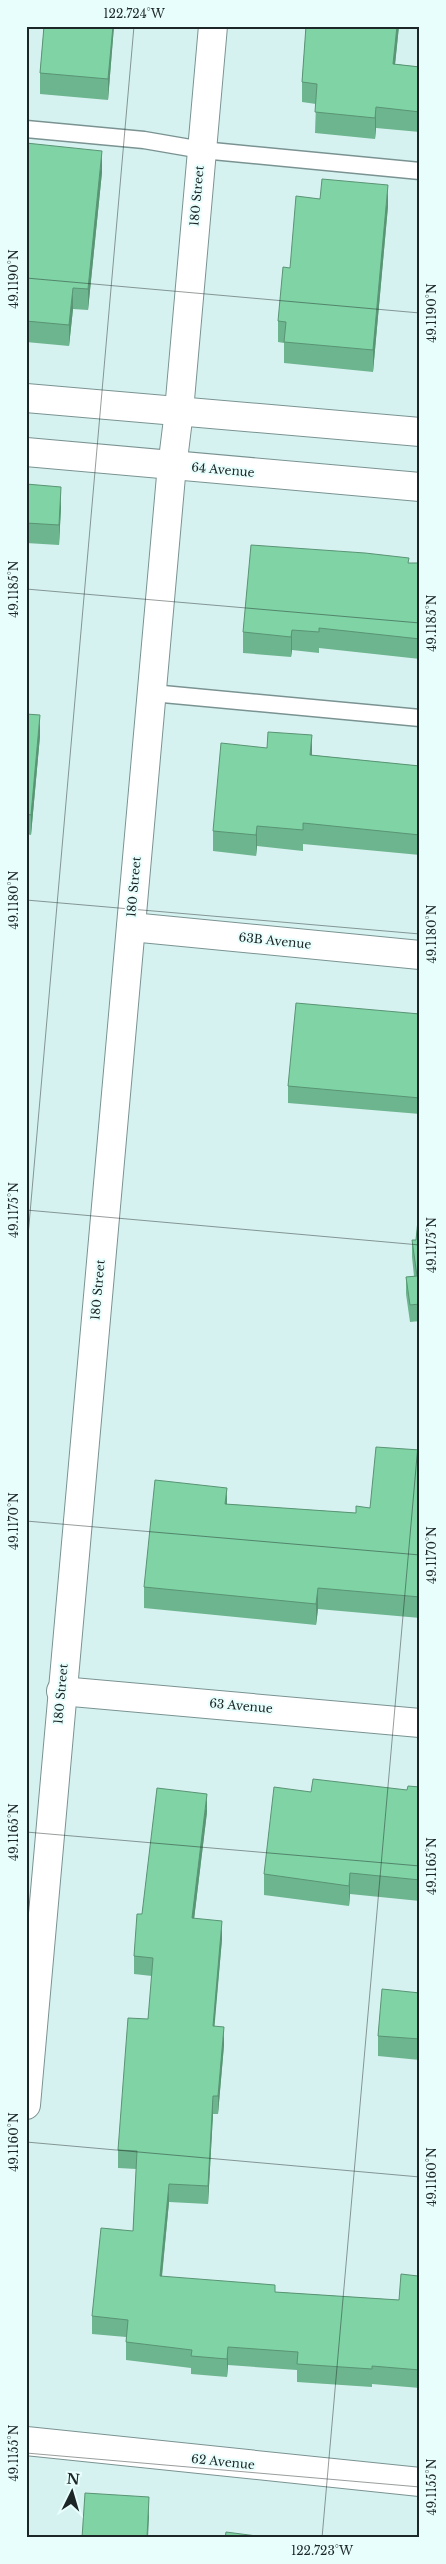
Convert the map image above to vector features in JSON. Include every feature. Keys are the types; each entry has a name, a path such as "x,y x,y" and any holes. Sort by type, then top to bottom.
{"street":[{"name":"180 Street","path":"26,2105 171,470 179,411 213,26"},
{"path":"26,398 420,432"},
{"name":"64 Avenue","path":"26,452 171,470 420,487"},
{"name":"63B Avenue","path":"131,927 420,955"},
{"name":"63 Avenue","path":"62,1691 420,1723"},
{"name":"62 Avenue","path":"26,2441 420,2482"}],"lane":[{"path":"26,129 144,140 202,150 420,171"},
{"path":"152,693 420,718"}],"building":[{"path":"44,26 113,26 108,79 40,73"},
{"path":"306,26 397,26 393,64 420,67 420,112 376,107 375,118 315,112 317,84 302,82"},
{"path":"26,143 102,151 88,289 73,288 69,325 26,321"},
{"path":"322,179 388,185 373,350 284,342 286,322 278,321 283,267 290,268 296,196 320,199"},
{"path":"26,484 61,487 59,525 26,523"},
{"path":"251,545 365,553 409,558 408,563 420,563 420,639 319,628 319,632 292,630 291,637 243,632"},
{"path":"26,714 40,715 31,815 26,814"},
{"path":"268,732 312,735 310,755 420,766 420,835 303,823 303,830 257,826 256,835 213,831 221,743 267,748"},
{"path":"296,1003 420,1014 420,1098 288,1086"},
{"path":"420,1200 420,1304 410,1305 406,1277 417,1276 412,1240 416,1240"},
{"path":"376,1447 420,1450 420,1597 318,1588 316,1604 144,1587 155,1480 227,1488 225,1504 356,1513 356,1506 370,1508"},
{"path":"313,1779 407,1790 408,1786 420,1787 420,1880 350,1873 349,1886 264,1874 274,1787 311,1792"},
{"path":"157,1788 207,1794 192,1918 222,1921 213,2026 224,2027 218,2096 213,2096 208,2186 169,2184 160,2276 275,2285 275,2292 399,2300 401,2274 418,2276 420,2266 420,2370 372,2366 372,2369 297,2364 298,2352 228,2347 227,2359 191,2356 192,2350 126,2342 128,2320 92,2316 101,2228 133,2231 137,2151 118,2150 128,2018 148,2019 153,1958 134,1956 137,1914 142,1914"},
{"path":"382,1989 420,1993 420,2039 378,2036"},
{"path":"85,2493 149,2497 147,2538 82,2538"},
{"path":"226,2532 272,2538 225,2538"}]}
